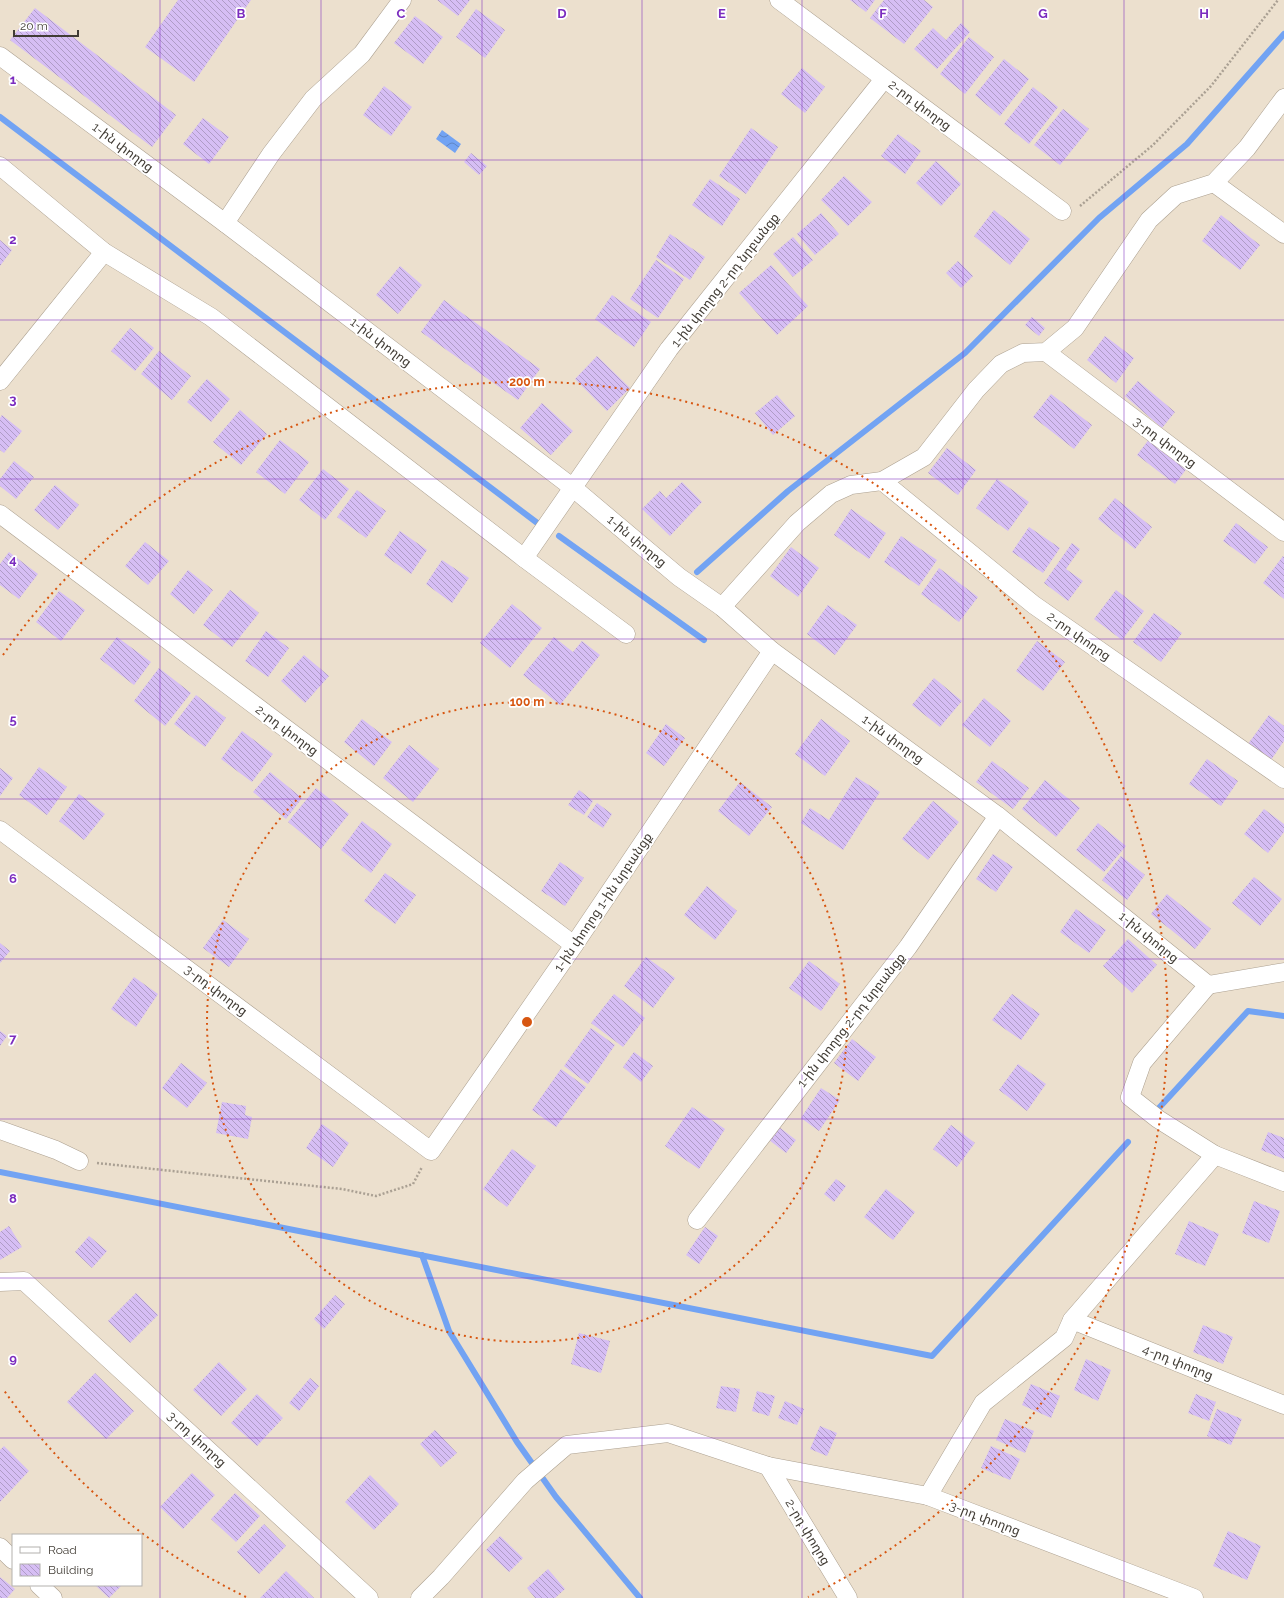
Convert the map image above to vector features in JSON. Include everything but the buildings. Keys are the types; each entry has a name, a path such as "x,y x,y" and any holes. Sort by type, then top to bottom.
{"street":[{"path":"225,224 271,154 313,99 362,54 402,0"},
{"name":"2-րդ փողոց","path":"779,0 1062,211"},
{"name":"1-ին փողոց","path":"0,56 225,224 572,487 678,577 722,607 772,651 998,816 1208,985"},
{"name":"1-ին փողոց 2-րդ նրբանցք","path":"524,558 669,349 884,79"},
{"path":"722,607 797,522 831,494 852,485 882,481 924,457 976,390 1001,364 1023,353 1046,352 1075,328 1148,220 1176,195 1214,183 1247,148 1284,98"},
{"path":"0,166 104,252 210,317 524,558 626,634"},
{"path":"1214,183 1284,234"},
{"path":"0,380 104,252"},
{"name":"3-րդ փողոց","path":"1046,352 1284,532"},
{"name":"2-րդ փողոց","path":"882,481 1034,605 1284,779"},
{"name":"2-րդ փողոց","path":"0,514 574,945"},
{"name":"1-ին փողոց 1-ին նրբանցք","path":"431,1151 574,945 772,651"},
{"name":"1-ին փողոց 2-րդ նրբանցք","path":"697,1220 908,946 998,816"},
{"name":"3-րդ փողոց","path":"0,830 431,1151"},
{"path":"1284,972 1208,985 1142,1063 1130,1097 1158,1119 1215,1155 1284,1182"},
{"path":"0,1130 56,1150 79,1161"},
{"path":"928,1496 983,1403 1064,1338 1072,1320 1215,1155"},
{"name":"3-րդ փողոց","path":"0,1282 24,1281 370,1598"},
{"name":"4-րդ փողոց","path":"1072,1320 1284,1405"},
{"name":"3-րդ փողոց","path":"420,1598 441,1578 525,1481 548,1460 568,1445 668,1433 768,1466 928,1496 1194,1598"},
{"name":"2-րդ փողոց","path":"768,1466 848,1598"},
{"path":"0,1548 12,1559"},
{"path":"41,1586 53,1598"}],"path":[{"path":"1062,211 1076,209 1153,145 1211,86 1278,0"},
{"path":"79,1161 342,1189 376,1196 413,1184 431,1151"}],"water":[{"path":"442,130 461,144 455,153 436,139"}],"waterway":[{"path":"697,572 788,491 965,353 1099,218 1187,144 1284,34"},
{"path":"0,117 540,525"},
{"path":"559,536 704,640"},
{"path":"1158,1109 1248,1011 1284,1016"},
{"path":"0,1172 932,1356 1128,1142"},
{"path":"422,1255 449,1331 517,1442 556,1497 640,1598"}]}
